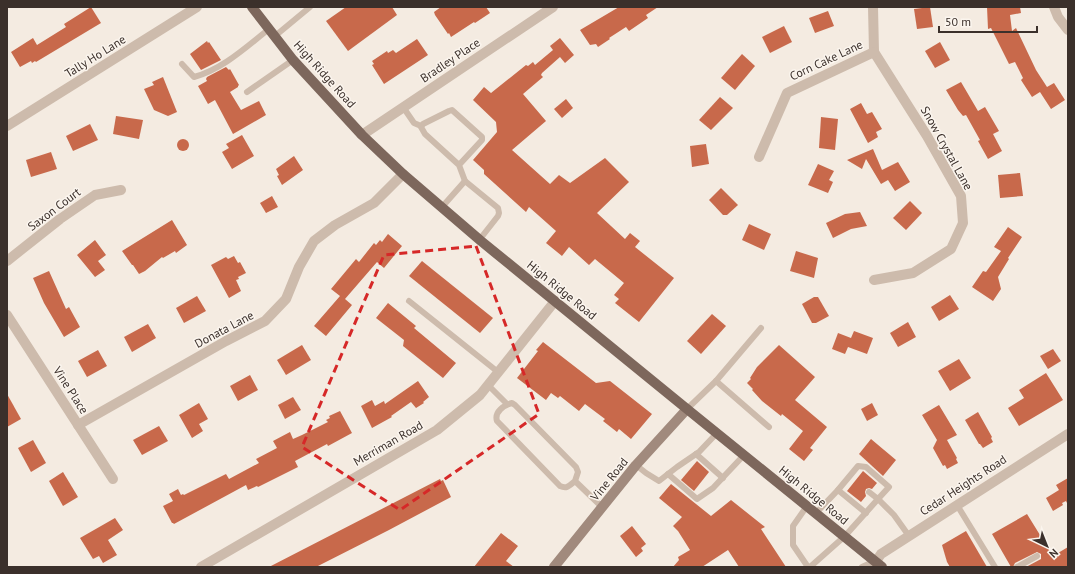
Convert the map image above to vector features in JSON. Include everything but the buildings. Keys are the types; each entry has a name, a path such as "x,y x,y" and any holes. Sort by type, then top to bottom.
{"main road":[{"name":"High Ridge Road","path":"252,7 293,60 362,135 403,174 717,434 845,536 876,565"}],"street":[{"name":"Tally Ho Lane","path":"7,126 197,7"},
{"name":"Bradley Place","path":"362,135 553,7"},
{"path":"873,7 874,52"},
{"path":"1054,7 1058,17 1068,30"},
{"name":"Corn Cake Lane","path":"758,158 787,93 874,52"},
{"name":"Snow Crystal Lane","path":"874,52 927,136 961,196 963,223 951,249 913,273 874,280"},
{"name":"Donata Lane","path":"78,425 265,321 286,299 299,267 314,241 335,225 374,203 403,174"},
{"name":"Saxon Court","path":"7,261 60,219 95,195 121,190"},
{"name":"Merriman Road","path":"201,567 437,430 480,395 555,300"},
{"name":"Vine Place","path":"7,315 113,479"},
{"name":"Vine Road","path":"554,567 636,465 687,409"},
{"name":"Cedar Heights Road","path":"876,565 881,554 1068,434"}],"lane":[{"path":"182,64 194,77 205,74 310,7"},
{"path":"247,92 293,60"},
{"path":"402,108 414,123 421,126"},
{"path":"421,126 449,110 452,110 482,136 482,140 459,165"},
{"path":"421,126 420,128 425,134 459,165 465,181 498,208 498,216 480,239"},
{"path":"442,207 465,181"},
{"path":"409,301 498,372"},
{"path":"687,409 716,381 761,328"},
{"path":"716,381 769,427"},
{"path":"488,385 507,404"},
{"path":"512,403 515,405 576,467 578,472 575,481 568,487 564,488 560,486 497,421 497,413 507,404 512,403"},
{"path":"636,465 646,474 660,481 696,454 717,434"},
{"path":"696,454 723,478"},
{"path":"668,474 698,499 713,488 744,455"},
{"path":"807,506 793,526 793,546 809,567 845,536 889,487 866,467 858,466 816,513"},
{"path":"849,476 855,481"},
{"path":"575,481 602,507"},
{"path":"838,490 866,513"},
{"path":"869,492 894,515 909,536"},
{"path":"957,505 995,567"},
{"path":"1017,567 1037,556"},
{"path":"862,567 876,565"}],"highlighted area":[{"path":"476,246 539,414 400,510 302,447 384,255"}]}
